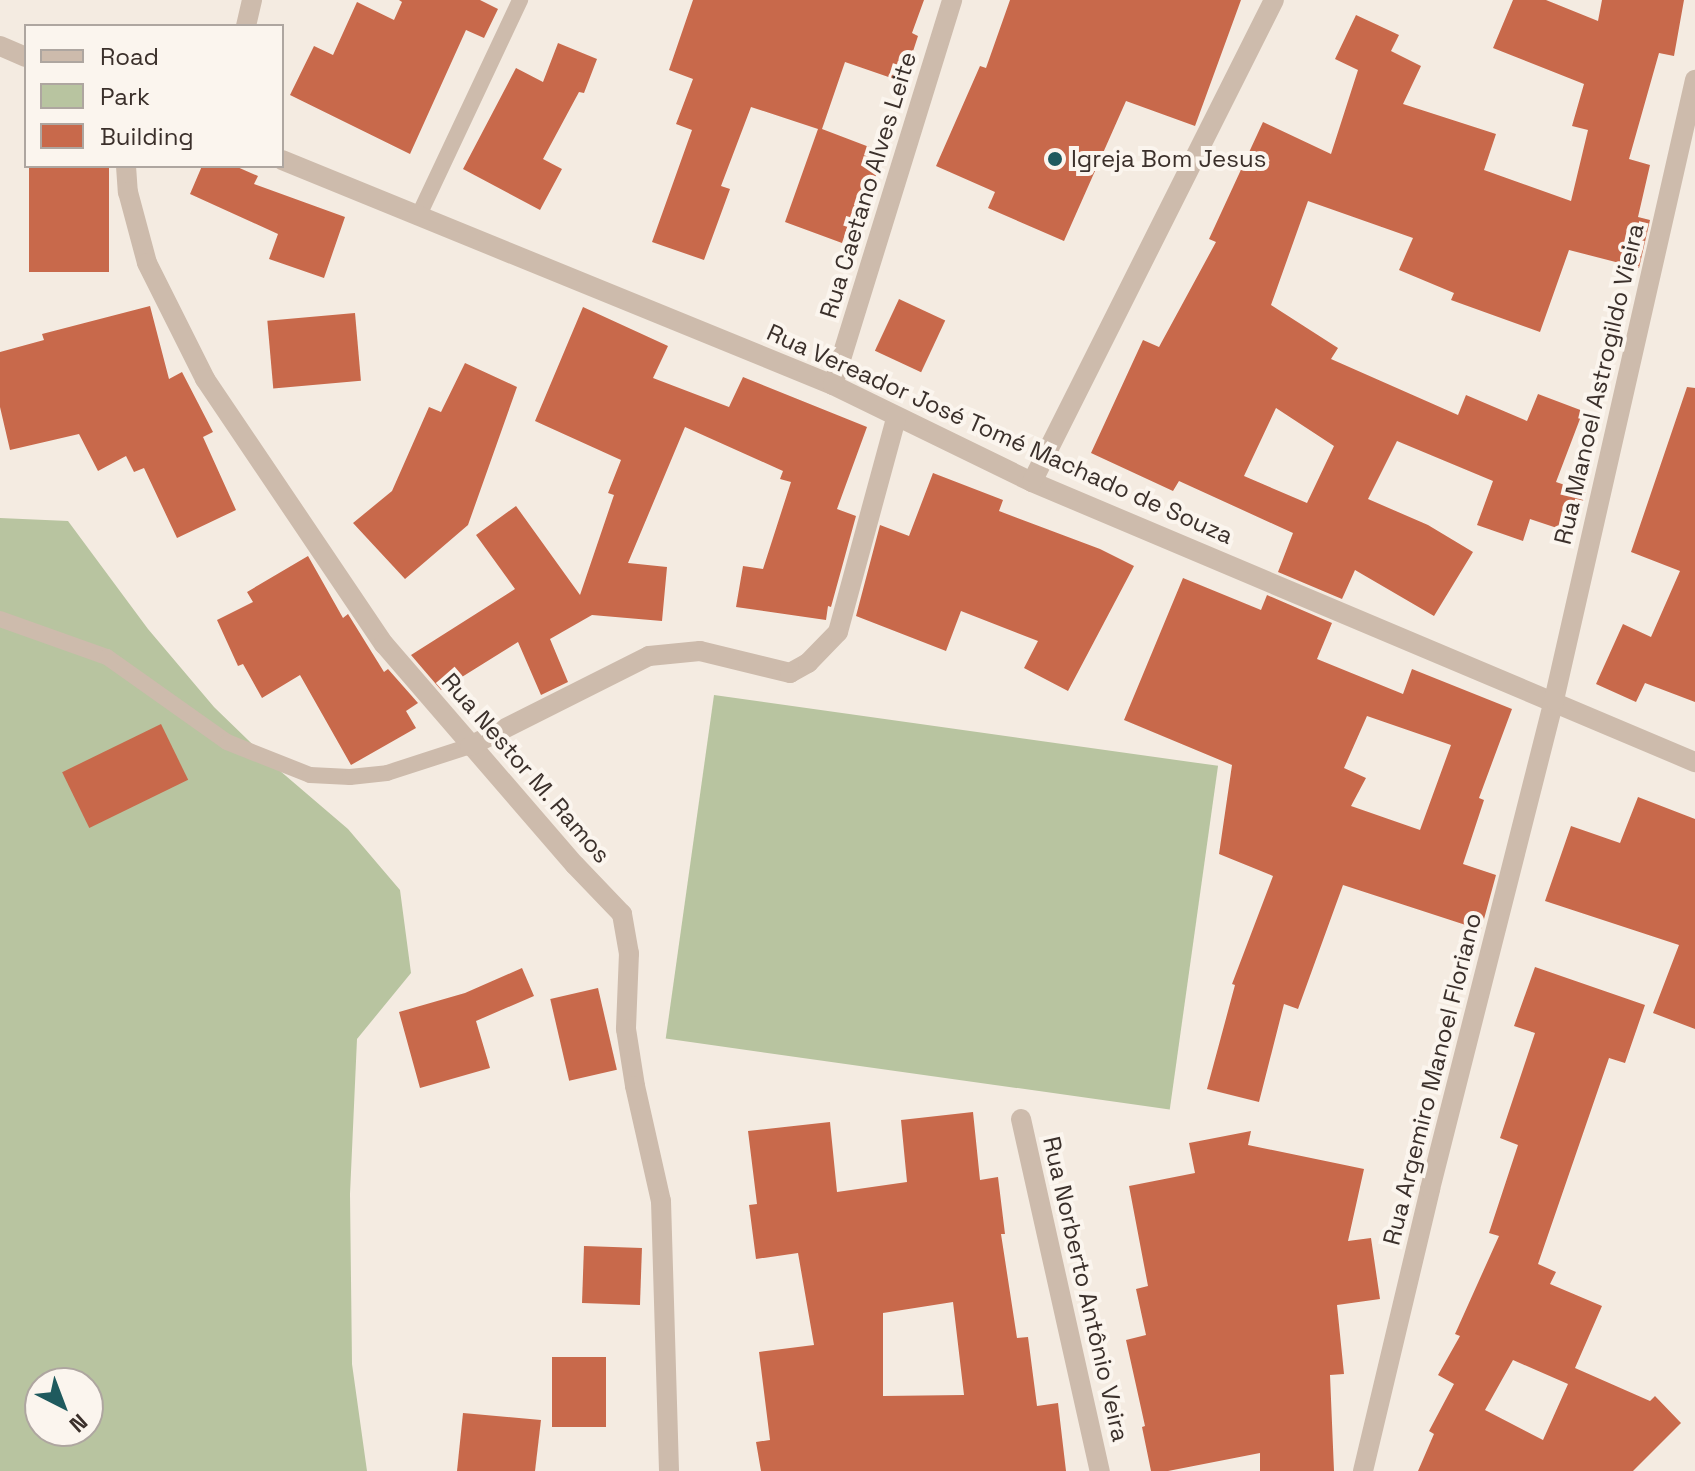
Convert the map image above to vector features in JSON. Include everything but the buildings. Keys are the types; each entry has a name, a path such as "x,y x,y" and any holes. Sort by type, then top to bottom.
{"street":[{"path":"246,24 252,0"},
{"name":"Rua Caetano Alves Leite","path":"833,385 952,0"},
{"path":"1032,482 1274,0"},
{"path":"0,46 24,56"},
{"name":"Rua Manoel Astrogildo Vieira","path":"1554,700 1695,80"},
{"name":"Rua Vereador José Tomé Machado de Souza","path":"284,161 833,385 1032,482 1695,762"},
{"name":"Rua Nestor M. Ramos","path":"126,168 128,192 147,263 205,379 384,644 470,746 622,914 629,953 626,1029 635,1086 661,1201 669,1471"},
{"path":"470,746 649,656 700,651 790,673 808,663 838,632 896,418"},
{"name":"Rua Argemiro Manoel Floriano","path":"1363,1471 1430,1189 1554,700"},
{"name":"Rua Norberto Antônio Veira","path":"1021,1119 1100,1471"}],"lane":[{"path":"418,217 520,0"},
{"path":"0,619 107,657 227,742 310,775 350,777 387,773 470,746"}],"green space":[{"path":"0,518 68,521 148,629 214,707 279,770 348,829 400,890 411,973 357,1039 350,1194 352,1364 367,1471 0,1471"},
{"path":"714,695 1218,766 1170,1109 666,1039"}],"place":[{"name":"Igreja Bom Jesus","path":"1055,159"}]}
